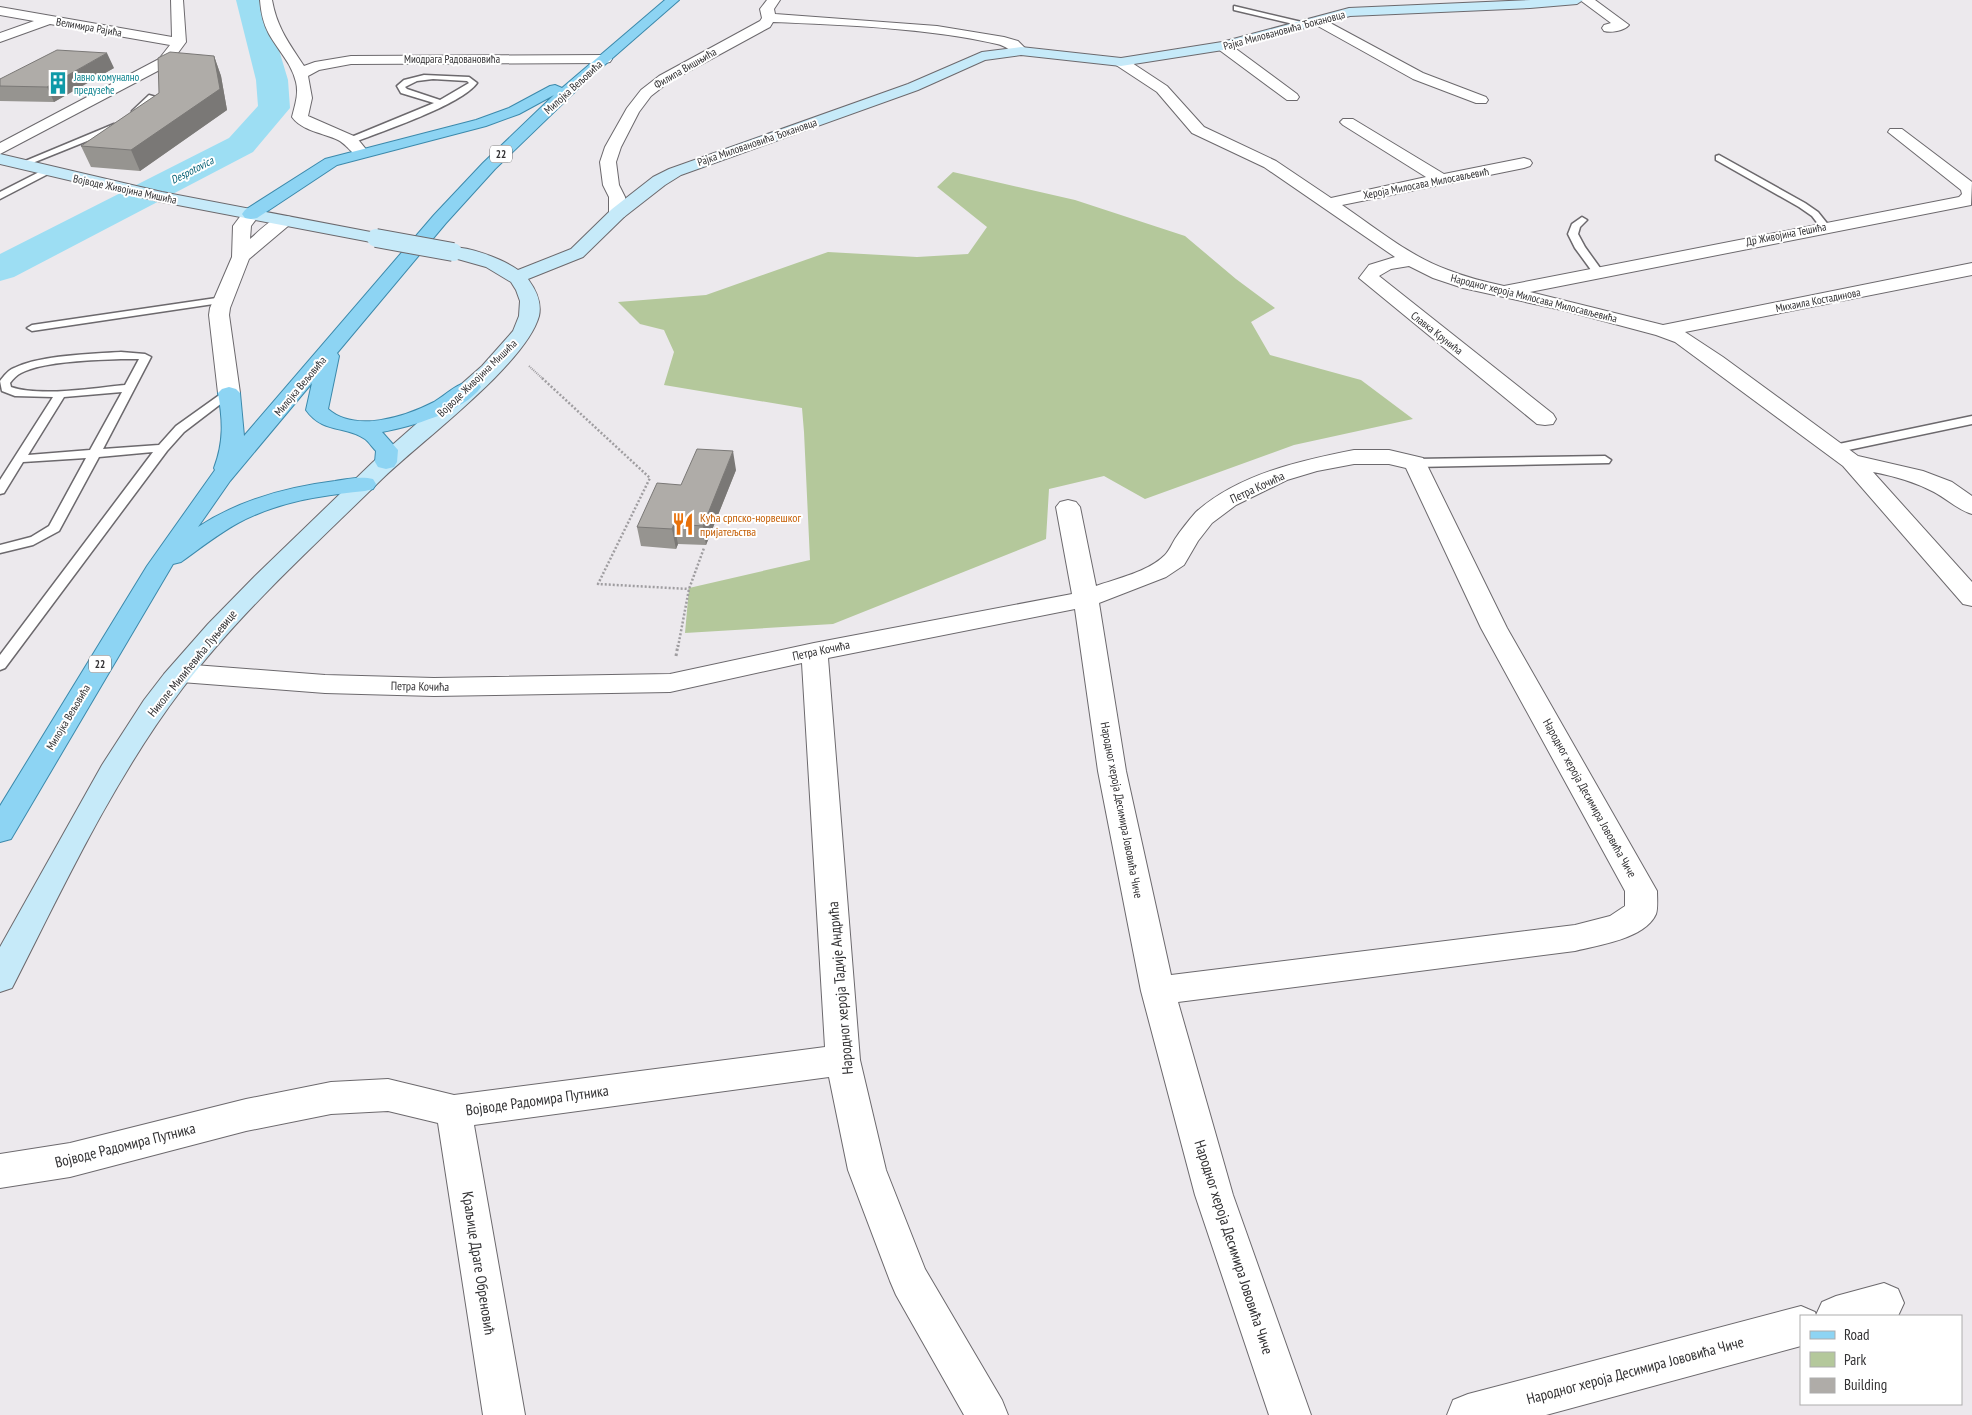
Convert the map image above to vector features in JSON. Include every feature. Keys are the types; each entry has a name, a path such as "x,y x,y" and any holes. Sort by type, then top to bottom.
{"main road":[{"name":"Милојка Вељовића","path":"0,831 159,566 222,476 465,191 580,79 673,0"},
{"path":"251,214 356,146 464,128 514,111 555,89 580,79"},
{"path":"278,219 358,160 356,146"},
{"path":"334,343 324,368 317,410 331,422 356,428 373,435 387,450 386,462"},
{"path":"356,428 383,426 413,418 438,408 471,387"},
{"path":"222,476 232,451 234,434 229,393"},
{"path":"159,566 212,529 236,515 265,504 296,496 336,487 365,484"}],"street":[{"path":"0,149 164,62 179,42 177,0"},
{"path":"266,0 267,17 274,35 302,74 306,90 300,118 356,146"},
{"path":"769,18 767,9 774,0"},
{"name":"Рајка Миловановића Ђокановца","path":"516,277 577,253 618,213 659,181 689,166 913,87 982,56 1021,51 1121,62 1223,46 1321,22 1349,12 1577,0"},
{"path":"1586,0 1622,25 1609,28"},
{"name":"Велимира Рајића","path":"0,11 179,42"},
{"name":"Рајка Миловановића Ђокановца","path":"769,18 937,30 999,40 1013,44 1021,51"},
{"name":"Филипа Вишњића","path":"618,213 617,197 611,185 608,162 613,148 640,101 652,87 664,79 765,24 769,18"},
{"path":"0,38 48,20"},
{"path":"1321,22 1401,68 1442,87 1481,100"},
{"path":"1223,46 1292,97"},
{"name":"Миодрага Радовановића","path":"302,74 315,66 352,60 604,59"},
{"name":"Народног хероја Милосава Милосављевића","path":"1121,62 1162,89 1198,130 1270,164 1411,260 1440,274 1501,291 1569,306 1682,338 1716,361 1842,455 1972,598"},
{"path":"1348,122 1441,179"},
{"name":"Др Живојина Тешића","path":"1501,291 1964,201 1972,195 1969,188 1896,132"},
{"name":"Војводе Живојина Мишића","path":"0,159 162,197 453,252 487,261 516,277 528,293 530,309 524,329 510,348 471,387 386,462 365,484"},
{"name":"Хероја Милосава Милосављевић","path":"1329,203 1524,163"},
{"path":"229,393 219,315 240,257 242,226 251,214"},
{"path":"240,257 271,230 278,219"},
{"name":"Славка Крунића","path":"1411,260 1379,266 1371,271 1368,278 1545,418"},
{"name":"Михаила Костадинова","path":"1663,332 1972,269"},
{"name":"Михаила Костадинова","path":"1682,338 1972,281"},
{"name":"Народног хероја Милосава Милосављевића","path":"1842,455 1913,474 1938,483 1972,507"},
{"name":"Петра Кочића","path":"181,674 325,684 434,687 670,683 814,652 1086,599 1157,572 1175,560 1188,538 1204,518 1228,500 1279,475 1313,465 1354,457 1389,457 1415,463"},
{"name":"Народног хероја Десимира Јововића Чиче","path":"1158,990 1575,938 1619,927 1641,912 1641,892 1494,628 1415,463"},
{"name":"Николе Милићевића Луњевице","path":"0,978 122,757 155,706 240,605 365,484"},
{"name":"Народног хероја Десимира Јововића Чиче","path":"1068,507 1086,599 1112,771 1158,990 1214,1195 1290,1415"},
{"name":"Народног хероја Тадије Андрића","path":"814,652 843,1060 867,1170 910,1281 988,1415"},
{"name":"Војводе Радомира Путника","path":"0,1170 70,1160 236,1117 331,1098 388,1094 454,1111 843,1060"},
{"name":"Краљице Драге Обреновић","path":"454,1111 504,1415"},
{"path":"1840,1315 1884,1303"},
{"name":"Народног хероја Десимира Јововића Чиче","path":"1468,1415 1800,1326"}],"lane":[{"path":"1237,8 1306,26"},
{"path":"356,146 426,111 441,103 469,88 473,83 469,79 435,77 411,79 401,86 404,91 441,103"},
{"path":"22,164 96,136 126,121 152,97"},
{"path":"1719,158 1802,205 1815,214 1825,227"},
{"path":"0,196 47,171"},
{"path":"1582,220 1575,226 1573,234 1580,248 1598,272"},
{"path":"32,328 223,300"},
{"path":"0,549 44,537 54,528 130,388 145,357 127,355 31,365 18,370 4,384 6,389 18,393 61,393 130,388"},
{"path":"0,490 61,393"},
{"path":"0,665 163,448 180,429 229,393"},
{"path":"1842,455 1972,420"},
{"path":"20,459 163,448"},
{"path":"1415,463 1604,460"}],"path":[{"path":"510,348 650,478 598,584 689,588"},
{"path":"670,683 689,588 704,548"}],"green space":[{"path":"953,172 1075,200 1185,236 1236,279 1275,308 1251,322 1270,355 1361,380 1413,419 1294,445 1145,499 1104,476 1049,489 1046,539 833,624 685,633 689,588 810,560 802,408 664,385 674,352 664,330 640,324 618,302 706,295 828,252 917,257 968,254 987,227 937,187"}],"building":[{"path":"57,50 107,53 47,87 0,86 0,79"},
{"path":"170,52 214,56 220,89 131,150 81,146 159,93 158,58"},
{"path":"697,449 733,451 703,526 674,524 672,529 637,527 657,483 681,485"}],"waterway":[{"name":"Despotovica","path":"0,269 241,145 274,108 272,80 250,0"}],"place":[{"name":"Јавно комунално предузеће","path":"58,83"},
{"name":"Кућа српско-норвешког пријатељства","path":"683,524"}]}
